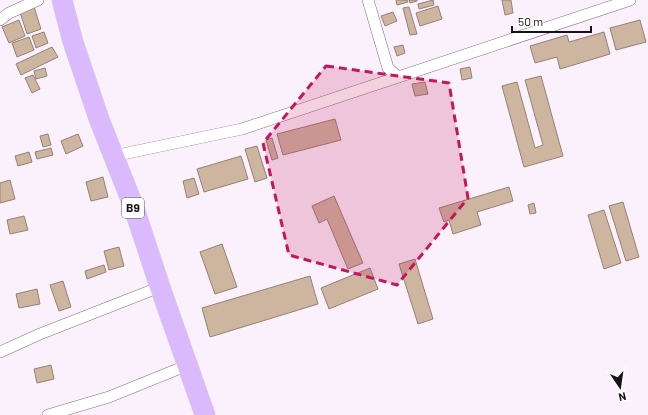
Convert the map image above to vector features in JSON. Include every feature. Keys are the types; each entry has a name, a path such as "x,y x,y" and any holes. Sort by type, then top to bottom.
{"highway":[{"name":"B9","path":"62,0 73,42 99,119 145,240 205,415"}],"street":[{"path":"0,20 9,13 38,0"},
{"path":"368,0 388,68 398,77"},
{"path":"113,156 242,129 630,0"},
{"path":"0,352 40,334 160,287"},
{"path":"48,415 109,397 188,365"}],"highlighted area":[{"path":"326,66 449,83 468,198 397,285 289,255 263,143"}],"building":[{"path":"396,0 407,0 408,2 397,5"},
{"path":"409,0 417,0 417,1 410,3"},
{"path":"433,0 434,5 419,9 418,4"},
{"path":"502,0 511,0 513,13 505,15"},
{"path":"438,6 442,19 420,26 416,13"},
{"path":"34,7 41,29 27,34 20,12"},
{"path":"409,7 417,34 410,35 403,8"},
{"path":"393,12 397,21 385,26 381,16"},
{"path":"19,20 25,36 9,43 2,27"},
{"path":"640,20 646,42 616,50 610,28"},
{"path":"44,32 48,43 36,48 32,36"},
{"path":"604,32 610,54 560,69 557,57 535,63 530,46 567,35 569,42"},
{"path":"29,37 34,50 17,57 12,43"},
{"path":"403,45 405,53 397,56 394,47"},
{"path":"52,47 58,57 21,75 16,64"},
{"path":"470,67 472,78 462,80 460,69"},
{"path":"45,68 47,76 36,79 34,71"},
{"path":"33,75 40,89 32,93 25,78"},
{"path":"541,76 563,156 524,167 502,86 517,82 535,148 543,145 525,80"},
{"path":"425,82 428,94 415,96 412,84"},
{"path":"335,119 341,140 283,155 277,134"},
{"path":"48,134 51,145 43,147 40,136"},
{"path":"78,134 83,146 66,154 61,141"},
{"path":"272,138 278,158 272,160 266,140"},
{"path":"257,146 267,178 255,182 245,149"},
{"path":"51,148 53,155 37,159 35,152"},
{"path":"29,152 32,162 18,166 15,156"},
{"path":"241,156 248,179 204,192 197,169"},
{"path":"103,177 108,197 91,201 86,182"},
{"path":"194,178 199,194 187,198 183,181"},
{"path":"10,180 15,199 0,203 0,183"},
{"path":"509,187 513,201 477,212 481,225 453,234 449,220 444,222 439,208"},
{"path":"334,196 363,263 348,269 327,219 319,223 312,206"},
{"path":"623,202 639,257 626,261 609,206"},
{"path":"534,203 536,213 530,214 528,205"},
{"path":"604,210 621,263 604,269 588,215"},
{"path":"24,216 28,230 10,234 7,220"},
{"path":"222,244 237,287 215,294 200,252"},
{"path":"119,247 124,266 109,270 104,251"},
{"path":"415,259 433,319 418,324 399,264"},
{"path":"104,265 106,272 87,279 85,271"},
{"path":"370,268 378,289 329,309 321,288"},
{"path":"310,276 318,304 210,337 202,308"},
{"path":"63,281 71,307 59,311 50,285"},
{"path":"37,289 40,304 19,308 16,294"},
{"path":"51,365 54,379 37,383 34,369"}]}
